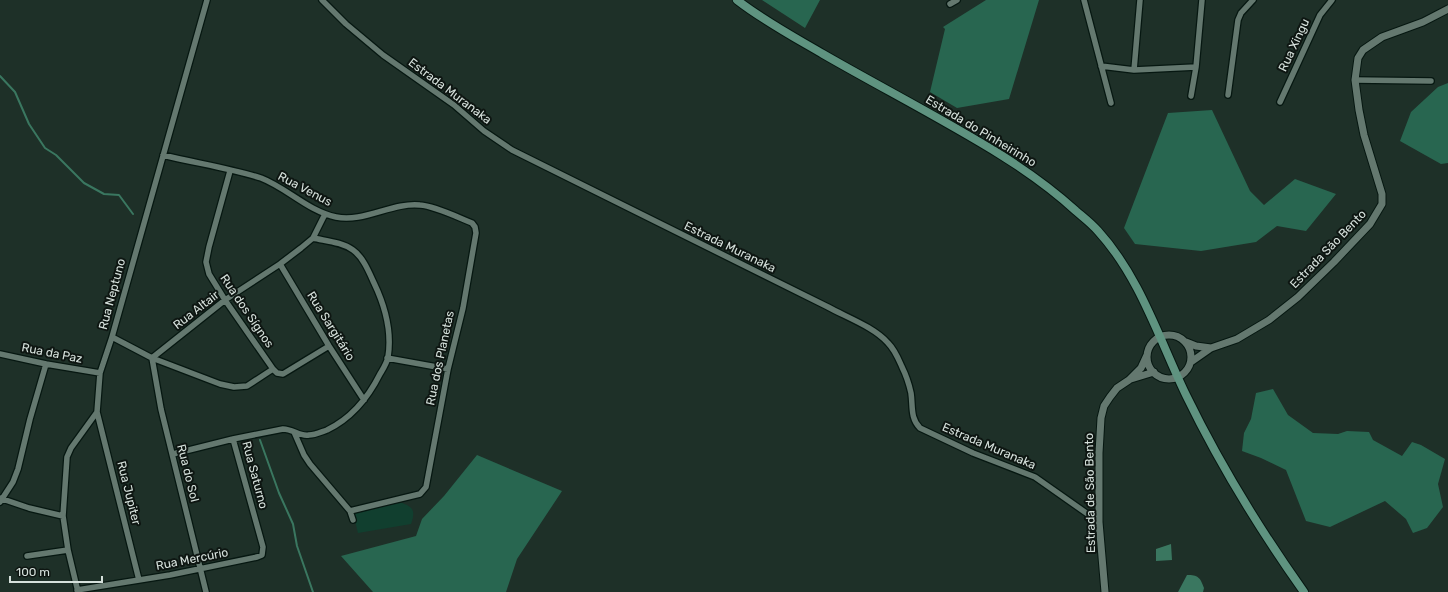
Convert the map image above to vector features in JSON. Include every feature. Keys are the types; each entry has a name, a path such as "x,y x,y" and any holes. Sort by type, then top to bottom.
{"main road":[{"name":"Estrada do Pinheirinho","path":"737,0 761,18 786,33 962,132 1034,176 1097,229 1113,248 1132,278 1203,429 1248,506 1304,592"}],"street":[{"name":"Rua Neptuno","path":"97,412 100,373 112,337 207,0"},
{"name":"Estrada Muranaka","path":"322,0 346,24 383,55 454,105 484,131 512,150 828,307 876,333 888,342 896,353 908,382 911,394 913,418 920,428 973,453 1035,477 1099,522"},
{"path":"950,4 957,0"},
{"path":"1084,0 1111,103"},
{"path":"1134,70 1140,0"},
{"path":"1191,96 1196,66 1202,0"},
{"path":"1228,95 1238,20 1241,13 1254,0"},
{"name":"Rua Xingu","path":"1280,102 1320,15 1332,0"},
{"name":"Estrada São Bento","path":"1191,362 1211,348 1236,339 1253,330 1285,308 1312,284 1360,235 1378,211 1382,204 1382,194 1364,135 1359,110 1355,80 1358,58 1363,50 1382,37 1422,22 1448,9"},
{"path":"1101,66 1134,70 1196,66"},
{"path":"1355,80 1431,80"},
{"name":"Rua Venus","path":"163,155 260,178 325,214 338,217 353,217 420,204 472,223 475,227 476,233"},
{"name":"Rua dos Sígnos","path":"230,171 206,262 209,274 225,300 273,369"},
{"path":"325,214 313,238 347,246 355,251 364,264 380,295 387,318 388,358 448,369"},
{"name":"Rua dos Planetas","path":"350,511 420,494 426,487 448,369 462,308 476,233"},
{"name":"Rua Altair","path":"152,358 225,300 280,264 313,238"},
{"name":"Rua Sargitário","path":"280,264 364,400"},
{"path":"1186,342 1190,348 1191,362 1184,374 1178,377 1165,378 1154,372 1148,361 1149,348 1160,337 1174,335 1196,346 1211,348"},
{"path":"112,337 152,358 220,384 234,387 247,386 273,369 277,373 283,374 330,346"},
{"name":"Rua da Paz","path":"0,354 46,364 100,373"},
{"name":"Estrada de São Bento","path":"1105,592 1099,522 1099,453 1101,418 1104,406 1110,397 1117,388 1129,380 1141,368 1148,355"},
{"name":"Rua do Sol","path":"152,358 161,409 206,592"},
{"name":"Rua Saturno","path":"263,554 263,548 233,439 283,429 304,436 310,436 328,429 346,419 364,400 388,358"},
{"path":"46,364 30,419 18,469 13,482 1,499 29,508 63,516"},
{"name":"Estrada de São Bento","path":"1129,380 1154,372"},
{"path":"78,591 68,550 63,516 67,458 77,438 97,412"},
{"name":"Rua Jupiter","path":"97,412 139,580"},
{"path":"294,432 304,455 310,464 350,511 353,520"},
{"path":"173,454 233,439"},
{"path":"27,556 68,550"},
{"name":"Rua Mercúrio","path":"78,591 200,569 257,557 263,554"}],"shaded area":[{"path":"762,0 820,0 805,28"},
{"path":"986,0 1039,0 1009,99 957,108 930,92 945,29 943,27"},
{"path":"1448,83 1448,163 1441,164 1400,141 1411,112 1438,87"},
{"path":"1212,110 1250,191 1264,205 1295,179 1336,194 1306,231 1277,226 1256,242 1201,251 1135,244 1124,228 1168,113"},
{"path":"1273,389 1288,415 1313,433 1338,434 1347,431 1369,432 1373,440 1402,456 1412,442 1421,445 1445,459 1438,484 1443,507 1427,528 1413,533 1406,519 1385,501 1330,527 1306,521 1286,470 1242,451 1244,433 1251,419 1256,393"},
{"path":"477,455 562,491 517,559 506,592 373,592 341,556 416,536 422,519 444,496"},
{"path":"400,502 411,507 413,515 411,524 358,533 353,513"},
{"path":"1171,544 1172,560 1156,561 1156,549"},
{"path":"1187,575 1194,575 1200,579 1204,588 1203,592 1178,592"}],"waterway":[{"path":"0,76 15,92 29,124 45,148 56,155 84,183 104,194 119,195 133,214"},
{"path":"260,440 279,493 293,524 297,546 313,592"}]}
